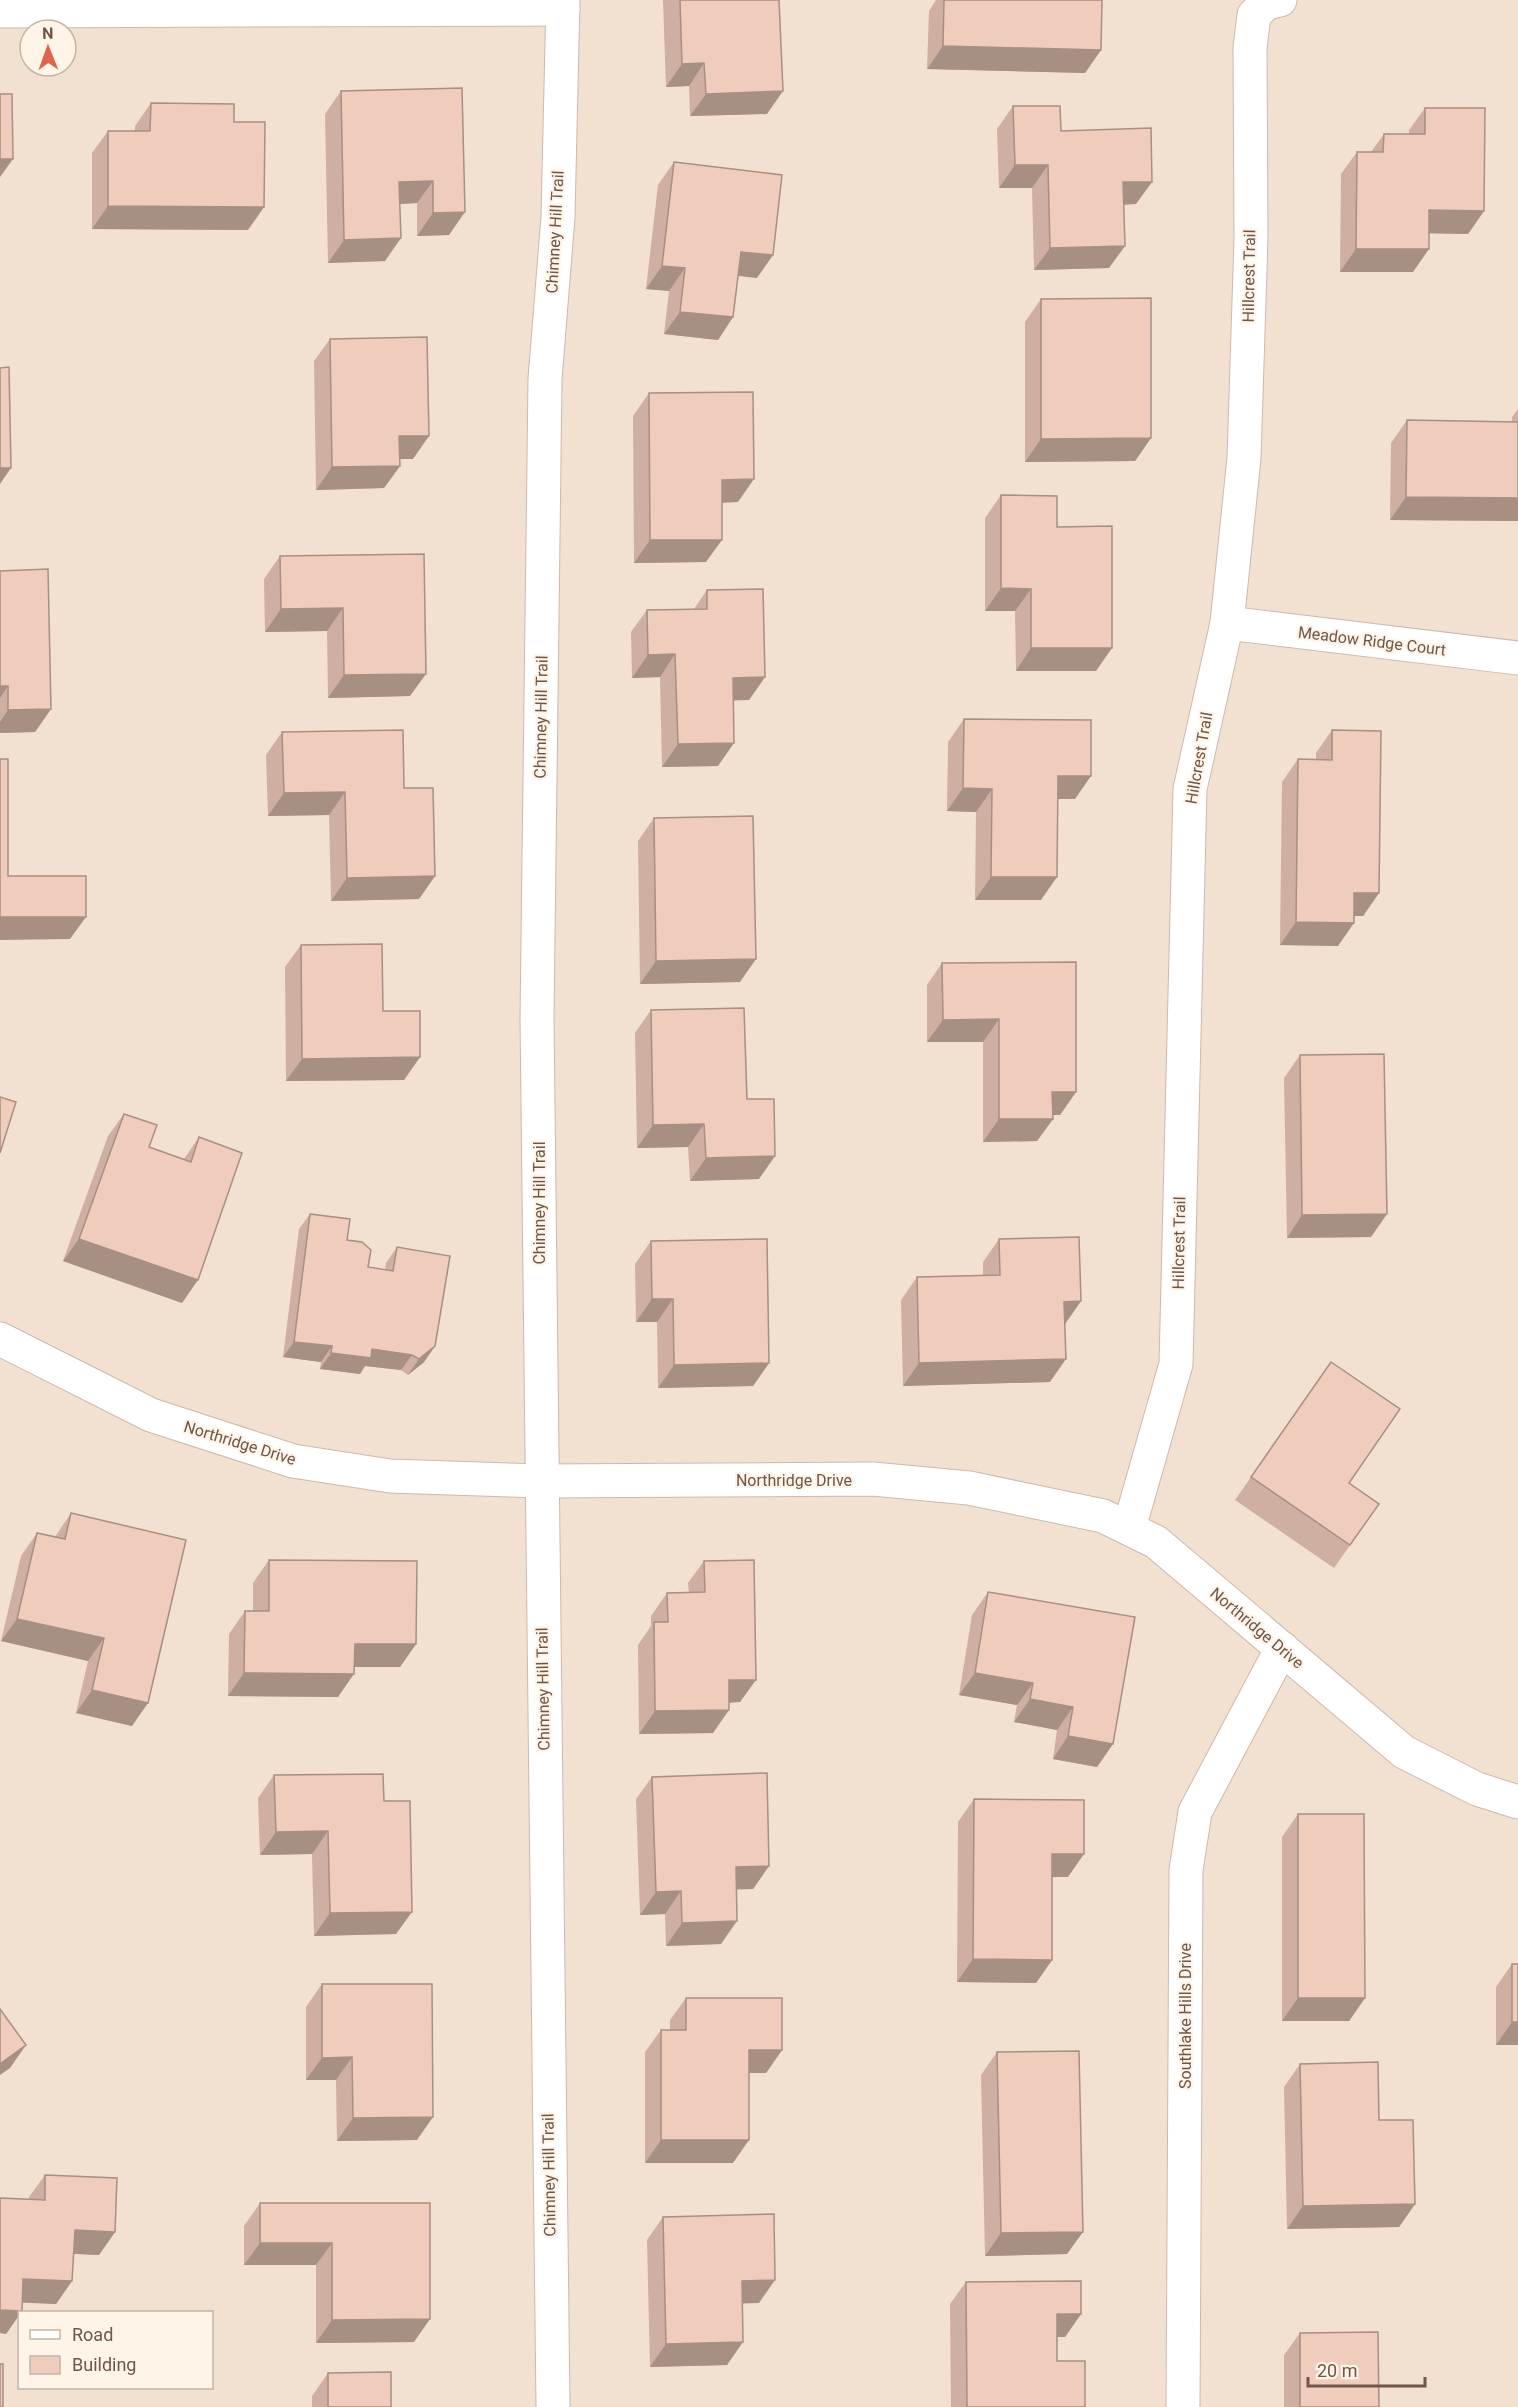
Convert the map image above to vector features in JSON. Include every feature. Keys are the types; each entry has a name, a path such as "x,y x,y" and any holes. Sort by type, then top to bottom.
{"street":[{"name":"Hillcrest Trail","path":"1129,1528 1176,1364 1190,789 1227,623 1244,458 1251,239 1250,48 1254,15 1267,3 1280,0"},
{"path":"0,11 563,5"},
{"name":"Chimney Hill Trail","path":"552,2407 537,1018 545,379 558,217 563,5"},
{"name":"Meadow Ridge Court","path":"1227,623 1518,658"},
{"name":"Northridge Drive","path":"0,1339 151,1415 293,1461 390,1476 541,1481 873,1479 969,1488 1103,1516 1156,1542 1404,1752 1478,1789 1518,1802"},
{"name":"Southlake Hills Drive","path":"1183,2407 1186,1870 1195,1812 1282,1648"}],"shaded area":[{"path":"0,0 1518,0 1518,2407 0,2407"}],"building":[{"path":"680,0 779,0 783,91 706,94 704,63 682,64"},
{"path":"944,0 1102,0 1101,50 943,46"},
{"path":"462,88 465,212 433,213 433,181 399,182 401,238 344,240 341,91"},
{"path":"0,94 12,94 13,159 0,159"},
{"path":"151,103 234,104 234,122 265,122 264,207 108,206 108,131 150,131"},
{"path":"1013,106 1060,106 1061,131 1151,128 1152,182 1123,182 1125,246 1050,248 1048,165 1015,165"},
{"path":"1425,108 1485,108 1484,211 1429,210 1429,249 1356,249 1357,152 1383,152 1384,134 1425,134"},
{"path":"674,162 782,175 773,255 741,252 733,317 680,312 685,268 662,266"},
{"path":"1151,298 1151,438 1041,439 1041,299"},
{"path":"427,337 429,436 399,436 400,466 332,467 330,339"},
{"path":"9,367 11,468 0,468 0,368"},
{"path":"753,392 754,479 722,480 722,540 650,540 649,393"},
{"path":"1407,420 1518,422 1518,498 1406,497"},
{"path":"1001,495 1057,496 1057,527 1112,526 1112,648 1031,648 1031,589 1001,588"},
{"path":"424,554 426,674 344,675 343,608 281,609 280,556"},
{"path":"48,569 51,709 8,710 8,686 0,686 0,571"},
{"path":"763,589 765,677 733,678 734,743 678,744 675,654 648,655 647,610 707,609 707,590"},
{"path":"964,719 1091,720 1091,776 1058,776 1057,877 991,877 992,789 963,788"},
{"path":"403,730 404,788 433,788 435,876 347,878 345,792 284,793 282,732"},
{"path":"1332,730 1381,731 1379,893 1354,893 1354,923 1296,922 1298,759 1332,760"},
{"path":"0,759 8,759 8,876 86,876 86,917 0,917"},
{"path":"753,816 756,959 656,961 654,818"},
{"path":"382,944 383,1011 420,1011 420,1057 302,1059 301,945"},
{"path":"1076,962 1076,1092 1052,1092 1053,1119 999,1119 999,1019 943,1020 942,963"},
{"path":"744,1008 747,1099 774,1099 775,1156 706,1158 704,1124 653,1125 651,1010"},
{"path":"1384,1054 1387,1214 1302,1215 1300,1055"},
{"path":"0,1097 16,1102 0,1153"},
{"path":"124,1114 157,1125 149,1147 191,1162 199,1137 242,1153 198,1280 79,1239"},
{"path":"310,1214 350,1219 347,1240 362,1242 371,1250 368,1267 393,1271 397,1247 450,1256 435,1346 419,1359 412,1355 372,1349 371,1358 331,1353 332,1346 294,1342"},
{"path":"1079,1237 1081,1301 1064,1302 1066,1359 919,1363 917,1277 1000,1275 999,1239"},
{"path":"767,1239 769,1363 674,1365 673,1299 652,1299 651,1241"},
{"path":"1331,1362 1400,1409 1349,1483 1379,1504 1350,1545 1251,1477"},
{"path":"71,1513 186,1540 148,1703 92,1690 104,1638 17,1619 37,1533 65,1539"},
{"path":"269,1560 417,1561 416,1644 355,1644 354,1674 244,1673 245,1611 269,1611"},
{"path":"754,1560 756,1680 729,1680 729,1710 655,1711 654,1622 668,1622 667,1593 705,1592 704,1561"},
{"path":"988,1592 1135,1617 1113,1744 1068,1736 1073,1707 1030,1699 1033,1683 975,1673"},
{"path":"767,1773 769,1866 736,1867 737,1921 682,1923 681,1891 656,1892 652,1777"},
{"path":"383,1774 384,1801 410,1801 412,1912 330,1913 328,1831 276,1832 274,1775"},
{"path":"974,1799 1084,1800 1084,1854 1052,1854 1052,1960 973,1959"},
{"path":"1298,1814 1364,1814 1365,1998 1298,1998"},
{"path":"1512,1964 1518,1964 1518,2022 1512,2022"},
{"path":"322,1984 432,1984 433,2117 353,2118 352,2057 322,2058"},
{"path":"686,1998 782,1998 782,2050 749,2050 749,2140 661,2140 661,2030 686,2030"},
{"path":"0,2009 26,2045 0,2064"},
{"path":"1079,2051 1083,2232 1001,2233 997,2052"},
{"path":"1378,2062 1379,2120 1413,2120 1415,2204 1303,2206 1300,2064"},
{"path":"45,2175 117,2178 115,2232 75,2230 72,2281 23,2279 22,2311 0,2310 0,2198 45,2200"},
{"path":"260,2203 430,2203 430,2319 332,2320 332,2243 260,2243"},
{"path":"774,2214 775,2280 742,2281 743,2342 666,2344 663,2217"},
{"path":"1081,2281 1081,2314 1057,2314 1057,2361 1085,2361 1085,2407 967,2407 966,2282"},
{"path":"1378,2332 1379,2407 1300,2407 1300,2333"},
{"path":"0,2364 3,2364 3,2407 0,2407"},
{"path":"391,2372 391,2407 328,2407 328,2373"}]}
